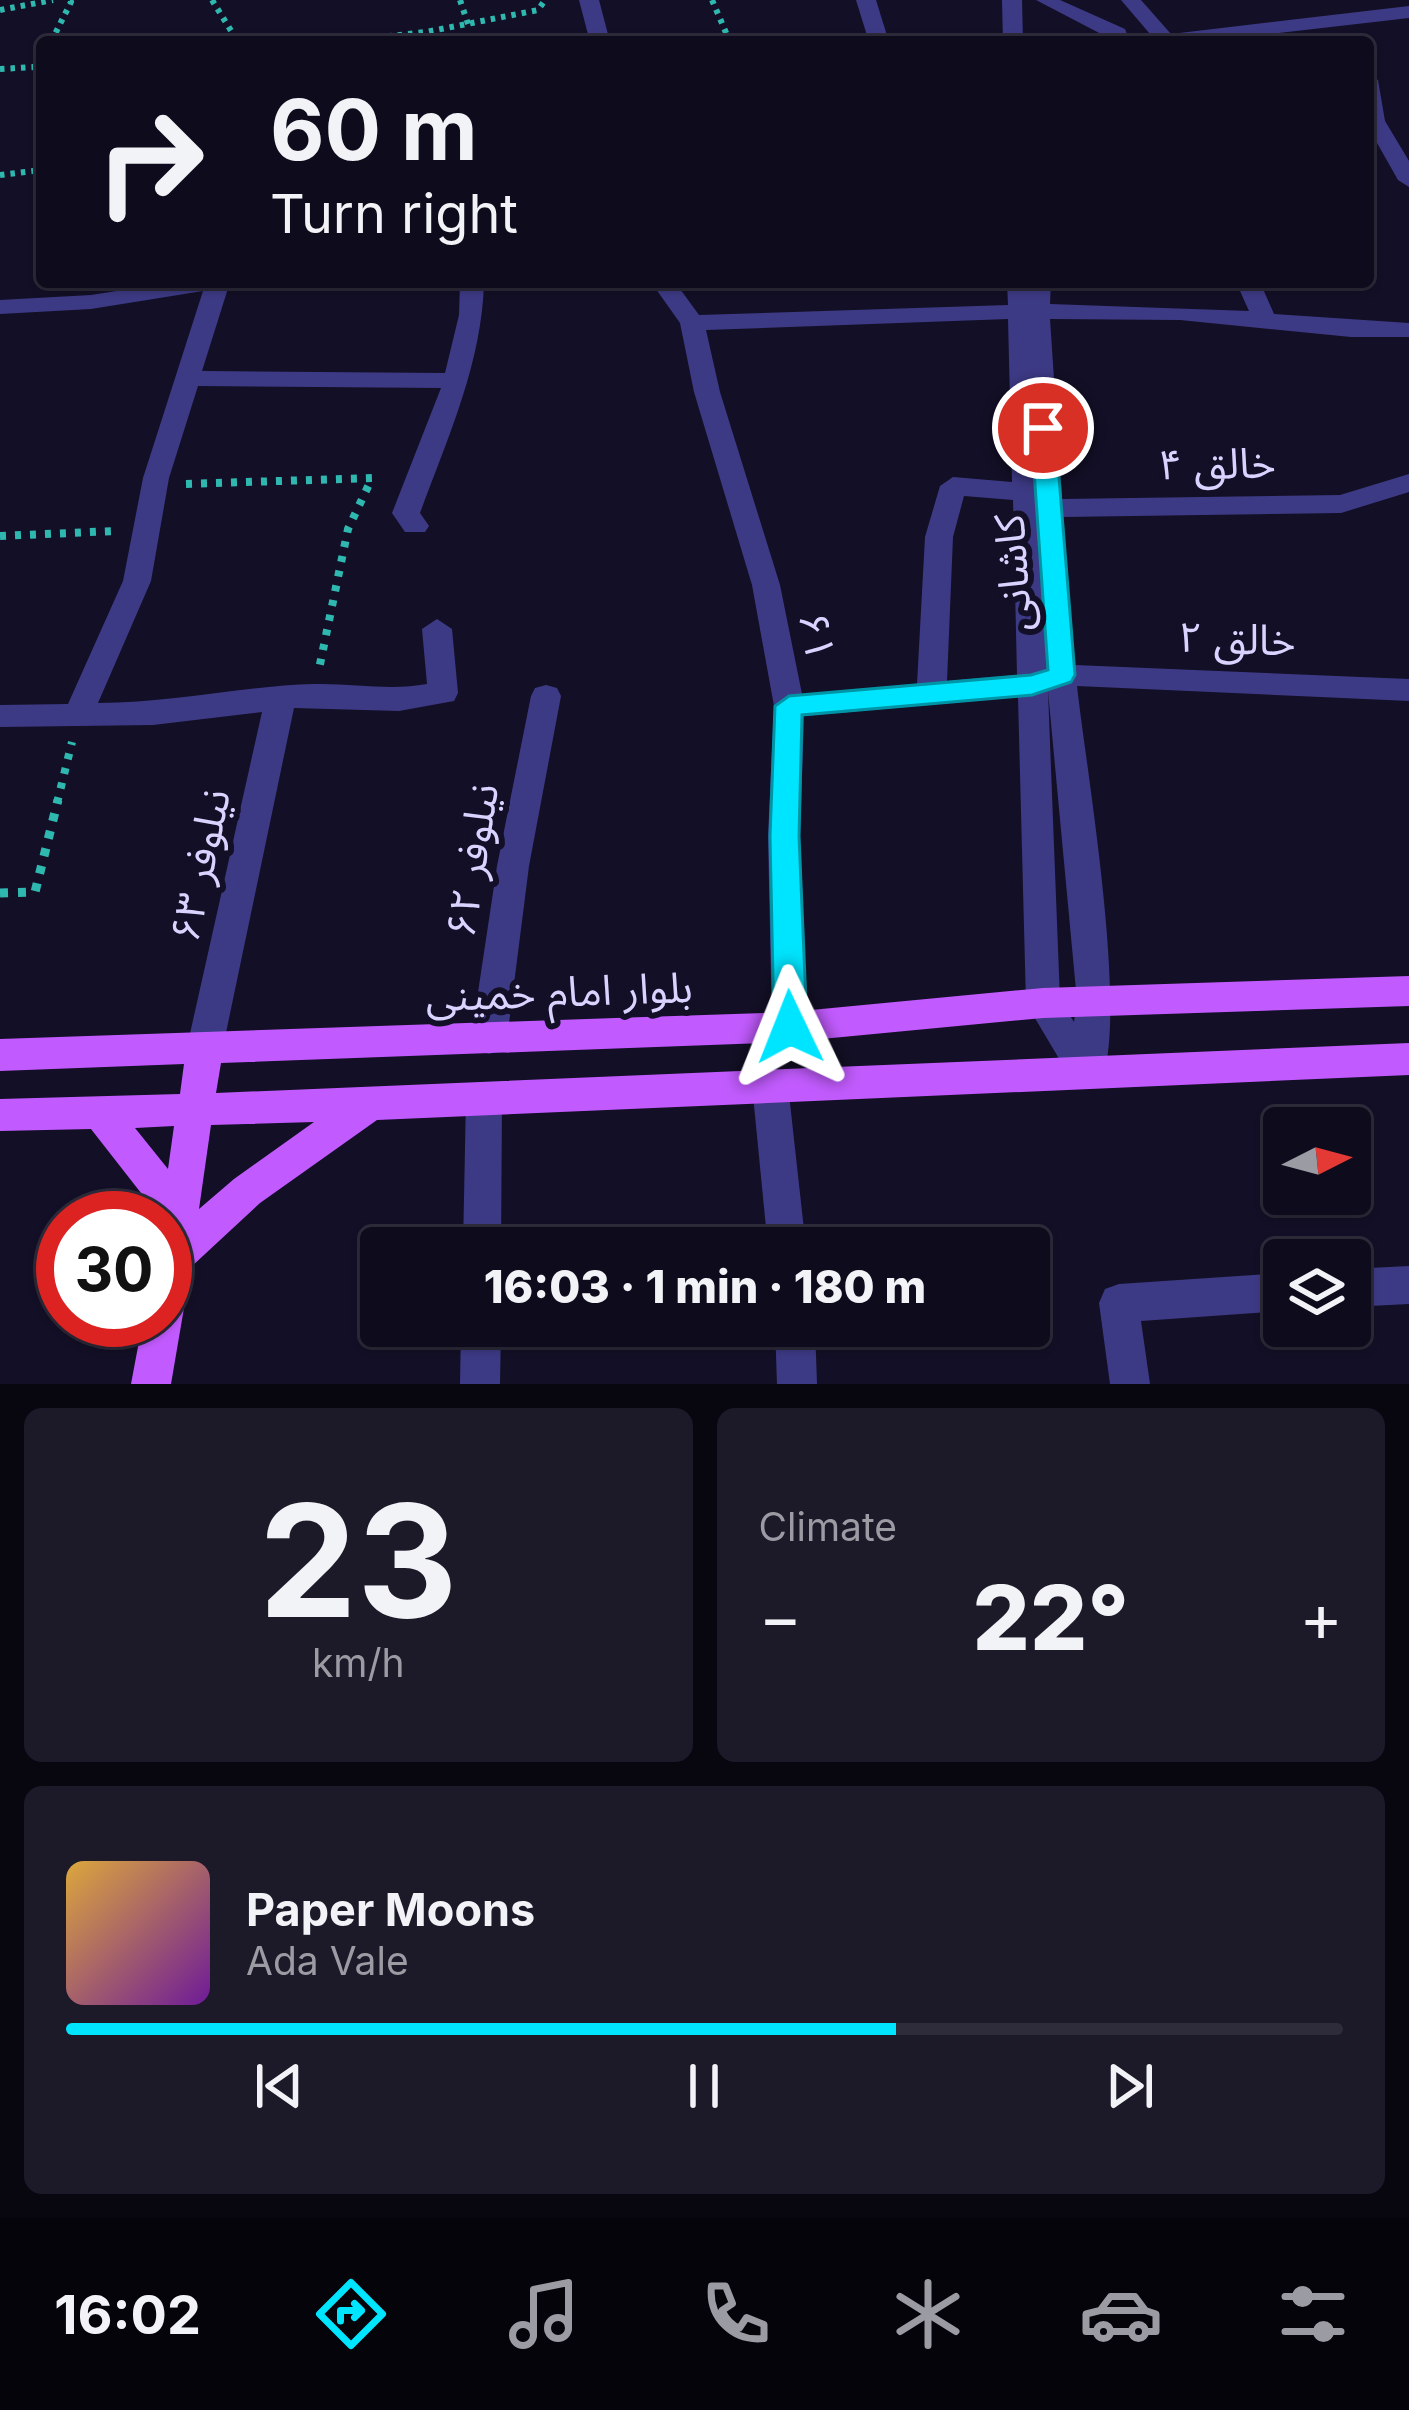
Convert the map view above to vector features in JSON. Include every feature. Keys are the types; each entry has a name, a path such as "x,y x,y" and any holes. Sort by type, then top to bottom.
{"main road":[{"name":"بلوار امام خمینی","path":"0,1055 790,1027 1043,1003 1409,991"},
{"path":"185,1191 206,1047"},
{"path":"0,1115 370,1104 1409,1059"},
{"path":"192,1241 247,1191 370,1104"},
{"path":"102,1114 159,1191"},
{"path":"151,1384 158,1347"}],"street":[{"path":"589,0 598,36"},
{"path":"866,0 877,36"},
{"path":"1012,0 1013,36"},
{"path":"1033,0 1036,36"},
{"path":"1046,0 1092,26 1126,36"},
{"path":"1131,0 1162,36"},
{"path":"1201,36 1409,12"},
{"path":"1340,20 1354,36"},
{"path":"1374,115 1397,147 1409,180"},
{"path":"0,307 91,302 184,288"},
{"path":"80,712 137,581 154,485 215,288"},
{"path":"415,526 406,513 456,381 471,315 472,288"},
{"name":"۶۱","path":"667,288 692,323 707,392 766,585 789,706 784,836 790,1027"},
{"path":"1251,288 1264,318"},
{"path":"692,323 908,312 1029,297 1264,318 1335,331 1409,330"},
{"name":"کاشانی","path":"1029,297 1032,501 1047,680 1094,1001 1087,1073"},
{"path":"186,378 456,381"},
{"name":"خالق ۴","path":"931,694 939,537 953,486 1032,501 1342,504 1409,484"},
{"path":"0,716 152,714 314,695 399,700 443,693 437,629"},
{"name":"کاشانی","path":"1043,1003 1047,680"},
{"name":"خالق ۲","path":"789,706 1047,680 1409,690"},
{"name":"نیلوفر ۶۲","path":"489,1039 513,866 546,696"},
{"name":"نیلوفر ۶۳","path":"206,1047 280,701"},
{"path":"1043,1003 1087,1073"},
{"path":"770,1085 785,1227"},
{"path":"482,1227 484,1098"},
{"path":"1371,1287 1409,1286"},
{"path":"1130,1384 1119,1303 1263,1293"},
{"path":"480,1384 481,1347"},
{"path":"796,1347 797,1384"}],"path":[{"path":"0,10 53,0"},
{"path":"54,36 71,2 67,0"},
{"path":"212,0 234,36"},
{"path":"460,0 468,23"},
{"path":"377,36 538,10 545,0"},
{"path":"712,0 727,36"},
{"path":"0,69 34,67"},
{"path":"0,175 36,171"},
{"path":"154,485 372,478 348,529 314,695"},
{"path":"0,536 146,530"},
{"path":"0,893 35,892 80,712"}],"route":[{"path":"790,1027 784,836 789,706 1032,685 1061,675 1043,428"}]}
